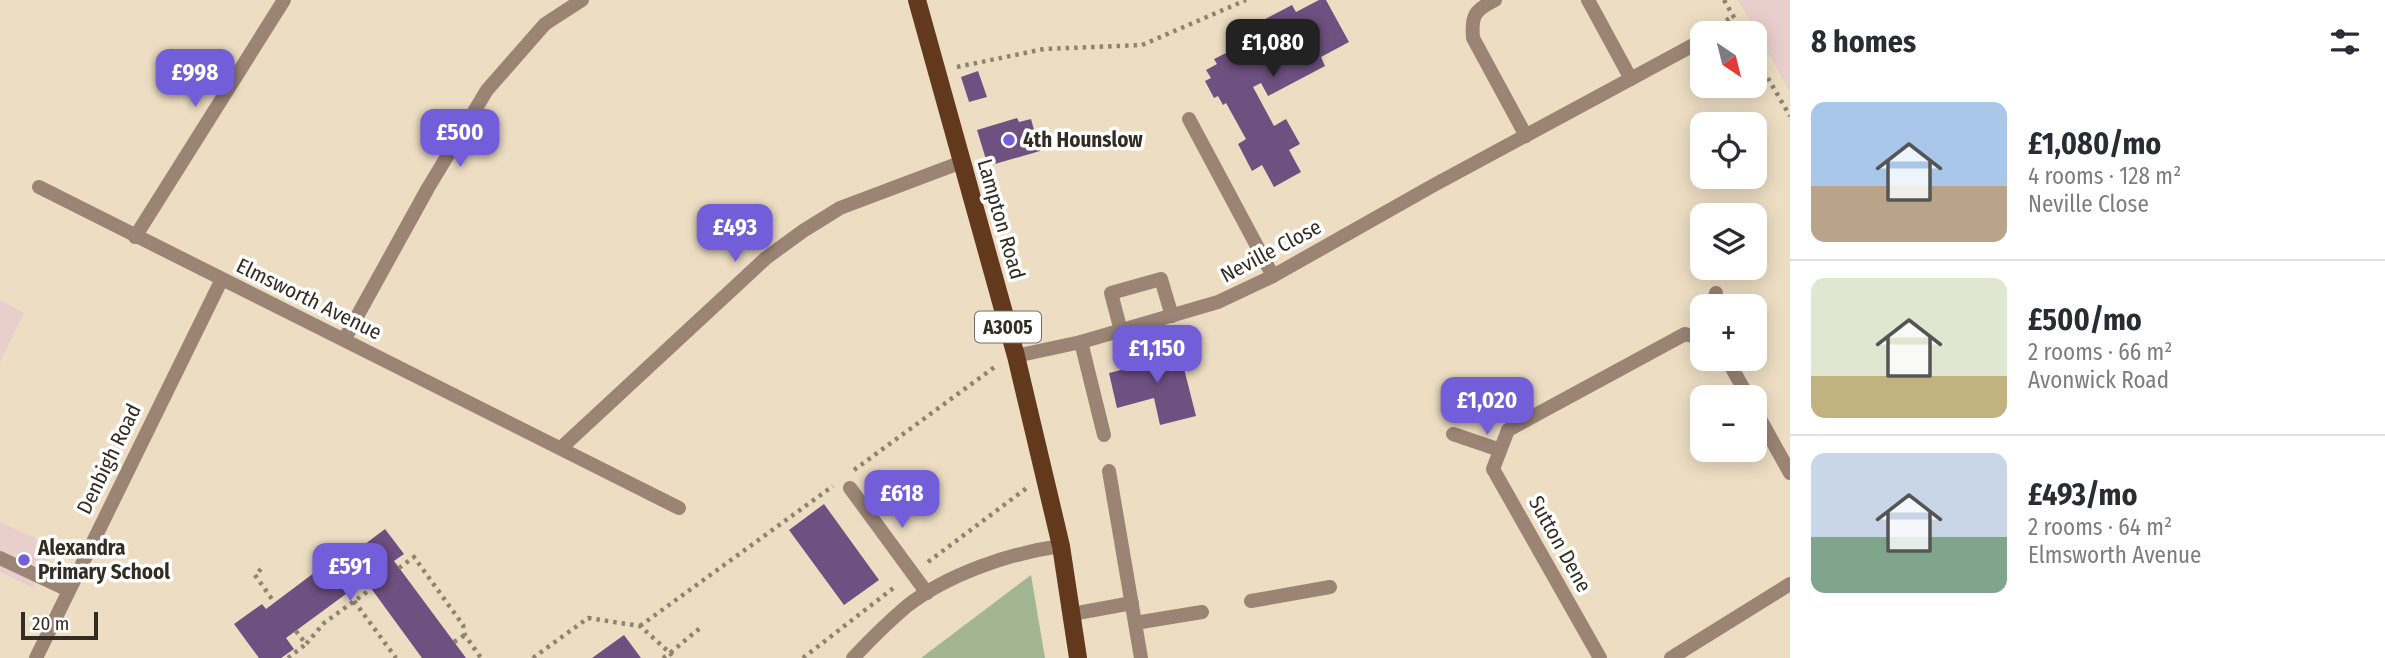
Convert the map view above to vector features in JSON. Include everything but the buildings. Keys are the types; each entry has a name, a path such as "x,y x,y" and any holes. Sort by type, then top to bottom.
{"main road":[{"name":"Lampton Road","path":"917,0 1016,356 1061,546 1078,658"}],"street":[{"path":"135,237 284,0"},
{"path":"344,340 486,90 545,23 582,0"},
{"path":"1495,0 1479,9 1472,23 1473,38 1526,136"},
{"path":"1588,0 1631,79"},
{"name":"Neville Close","path":"1016,356 1081,342 1218,302 1273,276 1690,45"},
{"path":"1189,119 1273,276"},
{"path":"561,449 766,258 803,231 840,208 962,162"},
{"name":"Elmsworth Avenue","path":"38,187 680,508"},
{"name":"Denbigh Road","path":"36,658 222,279"},
{"path":"1121,331 1111,293 1161,279 1172,316"},
{"path":"1453,434 1500,450 1508,430 1685,334 1690,335"},
{"path":"1081,342 1104,435"},
{"path":"1767,432 1790,474"},
{"name":"Sutton Dene","path":"1500,450 1493,469 1600,658"},
{"path":"1109,471 1141,658"},
{"path":"846,483 927,593"},
{"path":"853,658 908,605 927,593 1001,558 1061,546"},
{"path":"0,558 68,590"},
{"path":"1671,658 1790,584"},
{"path":"1251,601 1330,587"},
{"path":"1072,614 1132,603"},
{"path":"1135,623 1202,612"}],"path":[{"path":"938,71 1044,49 1142,45 1245,0"},
{"path":"1724,0 1736,21"},
{"path":"1726,21 1733,16"},
{"path":"1768,78 1790,117"},
{"path":"853,471 991,368 1016,356"},
{"path":"640,626 846,483"},
{"path":"399,568 414,556 463,625 465,635 481,658"},
{"path":"261,569 255,575 274,602"},
{"path":"288,658 306,644 324,623 371,589"},
{"path":"354,601 396,658"},
{"path":"533,658 588,618 640,626 672,656"},
{"path":"663,658 672,656 700,628"},
{"path":"296,631 306,644"},
{"path":"454,642 465,635"}],"shaded area":[{"path":"1738,0 1790,0 1790,92 1768,53 1768,21 1750,21"},
{"path":"0,300 24,313 0,362"},
{"name":"Alexandra Primary School","path":"0,522 54,547 33,588 0,572"}],"green space":[{"path":"1031,575 1045,658 921,658"}],"place":[{"name":"4th Hounslow","path":"1009,140"},
{"name":"Alexandra Primary School","path":"24,560"}]}
